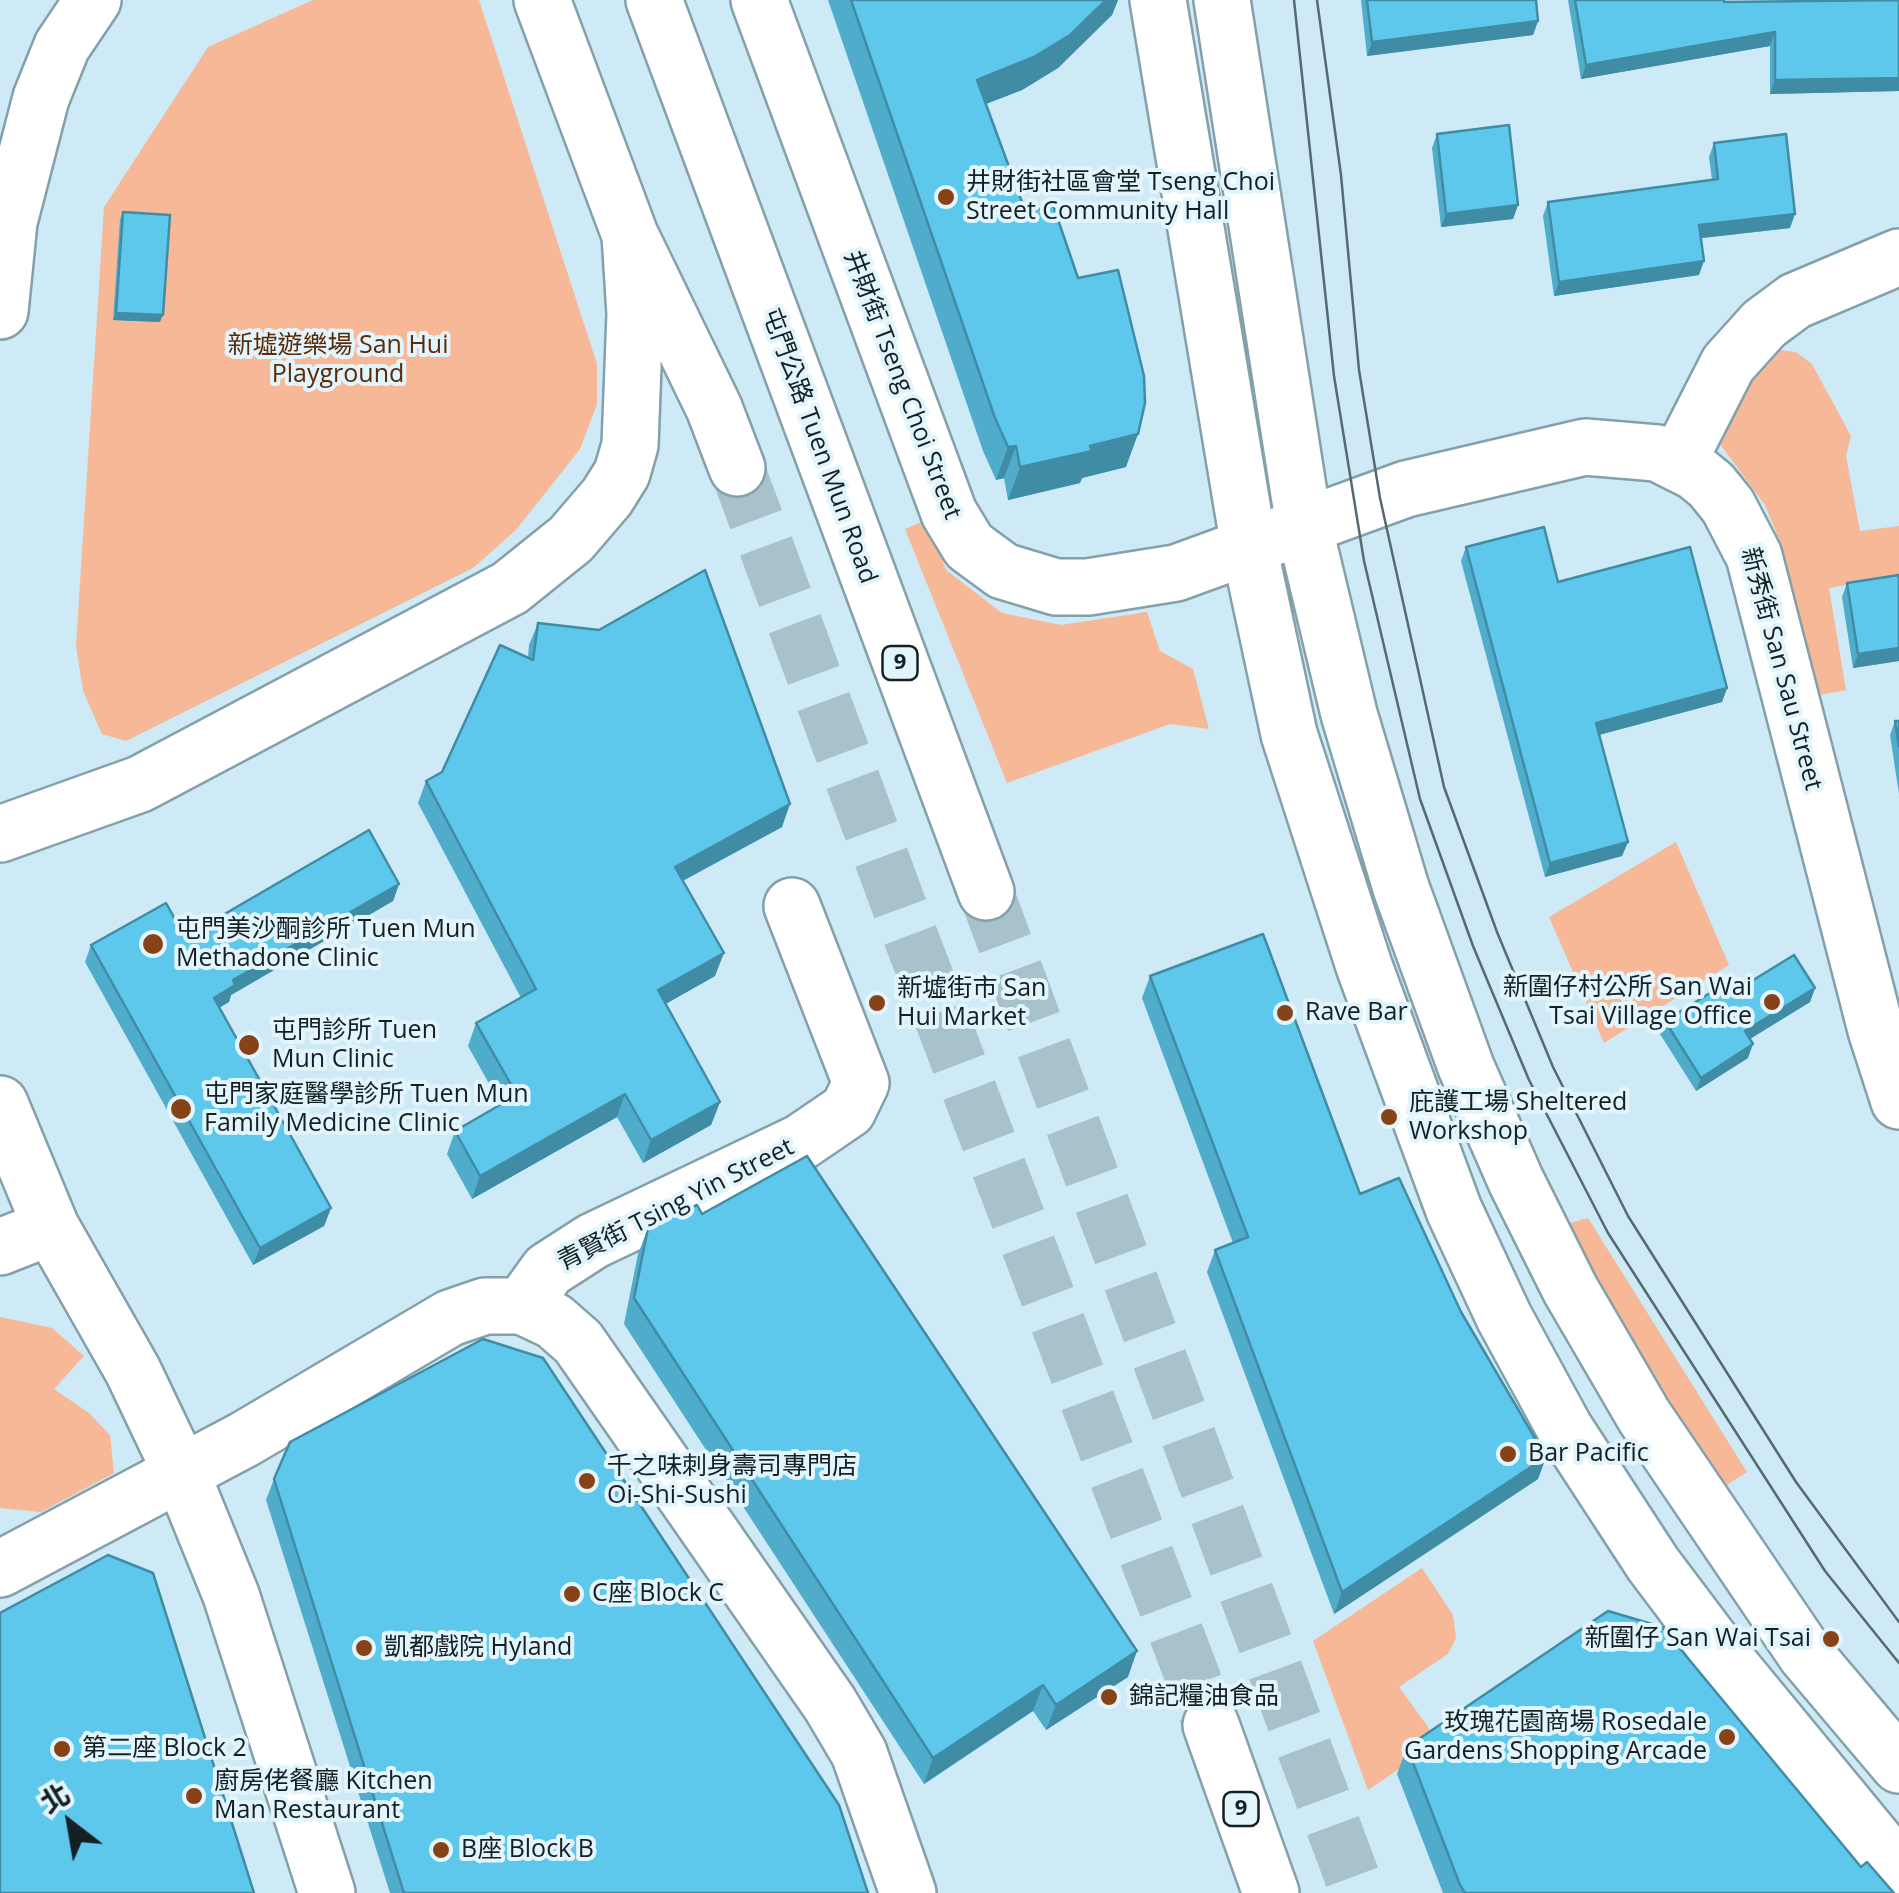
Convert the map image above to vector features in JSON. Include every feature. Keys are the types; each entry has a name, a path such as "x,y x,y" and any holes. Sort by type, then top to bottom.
{"main road":[{"path":"542,0 630,235 714,408 737,468"},
{"name":"屯門公路 Tuen Mun Road","path":"654,0 986,892"},
{"name":"井財街 Tseng Choi Street","path":"759,0 939,490 969,546 1003,571 1056,587 1088,587 1176,572 1249,547"},
{"path":"1158,0 1249,547 1289,734 1337,887 1454,1210 1504,1317 1566,1429 1653,1564 1716,1649 1899,1870"},
{"path":"1222,0 1304,526 1349,714 1401,888 1466,1067 1516,1181 1570,1288 1644,1416 1806,1655 1899,1765"},
{"path":"0,311 10,222 22,164 80,4"},
{"path":"0,834 140,784 510,588 571,538 607,497 622,473 630,445 636,314 630,235"},
{"path":"1678,462 1728,364 1764,324 1795,301 1899,257"},
{"name":"新秀街 San Sau Street","path":"1249,547 1406,490 1549,452 1616,446 1657,453 1696,472 1728,506 1754,556 1876,1030 1899,1100"},
{"name":"青賢街 Tsing Yin Street","path":"522,1306 548,1270 593,1240 801,1142 848,1110 860,1083 792,906"},
{"path":"0,1104 51,1227 133,1371 181,1472 231,1595 326,1893"},
{"path":"0,1247 51,1227"},
{"path":"0,1569 181,1472 450,1318 484,1306 522,1306 554,1321 578,1342 830,1704 859,1753 908,1893"},
{"name":"9","path":"1211,1724 1270,1893"}],"green space":[{"name":"新墟遊樂場 San Hui Playground","path":"313,0 479,0 597,364 597,404 580,449 516,530 473,568 126,741 102,734 83,691 76,646 104,207 208,47"},
{"path":"1780,350 1796,352 1812,364 1851,436 1846,456 1860,531 1899,526 1899,576 1829,588 1846,690 1814,696 1783,549 1765,505 1720,444 1715,423 1763,359"},
{"path":"926,520 946,570 1002,613 1061,625 1147,612 1160,651 1193,669 1209,729 1170,724 1007,783 905,529"},
{"path":"1676,842 1729,965 1604,1043 1549,917"},
{"path":"1588,1218 1747,1472 1722,1488 1610,1312 1567,1224"},
{"path":"0,1317 52,1328 84,1356 54,1389 89,1413 110,1435 114,1473 41,1512 0,1508"},
{"path":"1422,1568 1453,1615 1456,1638 1448,1654 1399,1687 1439,1742 1368,1790 1313,1641"}],"building":[{"path":"851,0 1106,0 1070,35 1034,57 977,80 1026,213 1053,205 1078,278 1118,270 1144,376 1145,403 1138,434 1090,446 1092,451 1020,467 1016,446 1008,447 995,418"},
{"path":"1367,0 1536,0 1538,21 1372,42"},
{"path":"1575,0 1899,0 1899,78 1775,80 1775,32 1586,65"},
{"path":"1509,125 1518,205 1446,214 1437,134"},
{"path":"1786,134 1795,214 1699,225 1704,261 1559,282 1548,202 1718,179 1714,143"},
{"path":"123,212 170,215 163,315 116,313"},
{"path":"1544,527 1558,582 1690,547 1727,688 1596,723 1628,842 1550,863 1466,547"},
{"path":"705,570 790,804 675,867 724,953 658,990 720,1102 651,1140 625,1094 480,1176 455,1131 517,1095 476,1023 536,989 426,781 442,772 500,645 533,660 538,623 599,630"},
{"path":"1899,575 1899,648 1858,654 1847,583"},
{"path":"369,830 399,884 233,980 235,985 214,998 331,1208 260,1248 91,945 166,903 185,937"},
{"path":"1263,934 1360,1194 1399,1178 1461,1312 1546,1457 1342,1592 1215,1250 1248,1237 1150,976"},
{"path":"1794,955 1815,988 1745,1031 1753,1044 1701,1078 1665,1021 1718,988 1724,998"},
{"path":"807,1156 1137,1651 1056,1705 1043,1685 933,1758 634,1298 648,1228 697,1205 702,1214"},
{"path":"483,1339 543,1358 839,1805 868,1893 404,1893 274,1479 290,1442"},
{"path":"108,1555 153,1573 254,1893 0,1893 0,1613"},
{"path":"1608,1611 1662,1627 1861,1867 1867,1862 1894,1893 1465,1893 1407,1747"}],"tunnel":[{"path":"737,468 1211,1725"},
{"path":"986,892 1358,1893"}],"tram line":[{"path":"1294,0 1334,376 1364,561 1420,799 1473,946 1529,1080 1608,1233 1825,1571 1899,1663"},
{"path":"1317,0 1341,175 1359,370 1380,498 1444,787 1497,932 1553,1067 1628,1216 1796,1482 1899,1622"}],"place":[{"name":"井財街社區會堂 Tseng Choi Street Community Hall","path":"946,197"},
{"name":"屯門美沙酮診所 Tuen Mun Methadone Clinic","path":"153,944"},
{"name":"新圍仔村公所 San Wai Tsai Village Office","path":"1772,1002"},
{"name":"新墟街市 San Hui Market","path":"877,1003"},
{"name":"Rave Bar","path":"1285,1013"},
{"name":"屯門診所 Tuen Mun Clinic","path":"249,1045"},
{"name":"屯門家庭醫學診所 Tuen Mun Family Medicine Clinic","path":"181,1109"},
{"name":"庇護工場 Sheltered Workshop","path":"1389,1117"},
{"name":"Bar Pacific","path":"1508,1454"},
{"name":"千之味刺身壽司專門店 Oi-Shi-Sushi","path":"587,1481"},
{"name":"C座 Block C","path":"572,1594"},
{"name":"新圍仔 San Wai Tsai","path":"1831,1639"},
{"name":"凱都戲院 Hyland","path":"364,1648"},
{"name":"錦記糧油食品","path":"1109,1697"},
{"name":"玫瑰花園商場 Rosedale Gardens Shopping Arcade","path":"1727,1737"},
{"name":"第二座 Block 2","path":"62,1749"},
{"name":"廚房佬餐廳 Kitchen Man Restaurant","path":"194,1796"},
{"name":"B座 Block B","path":"441,1850"}]}
